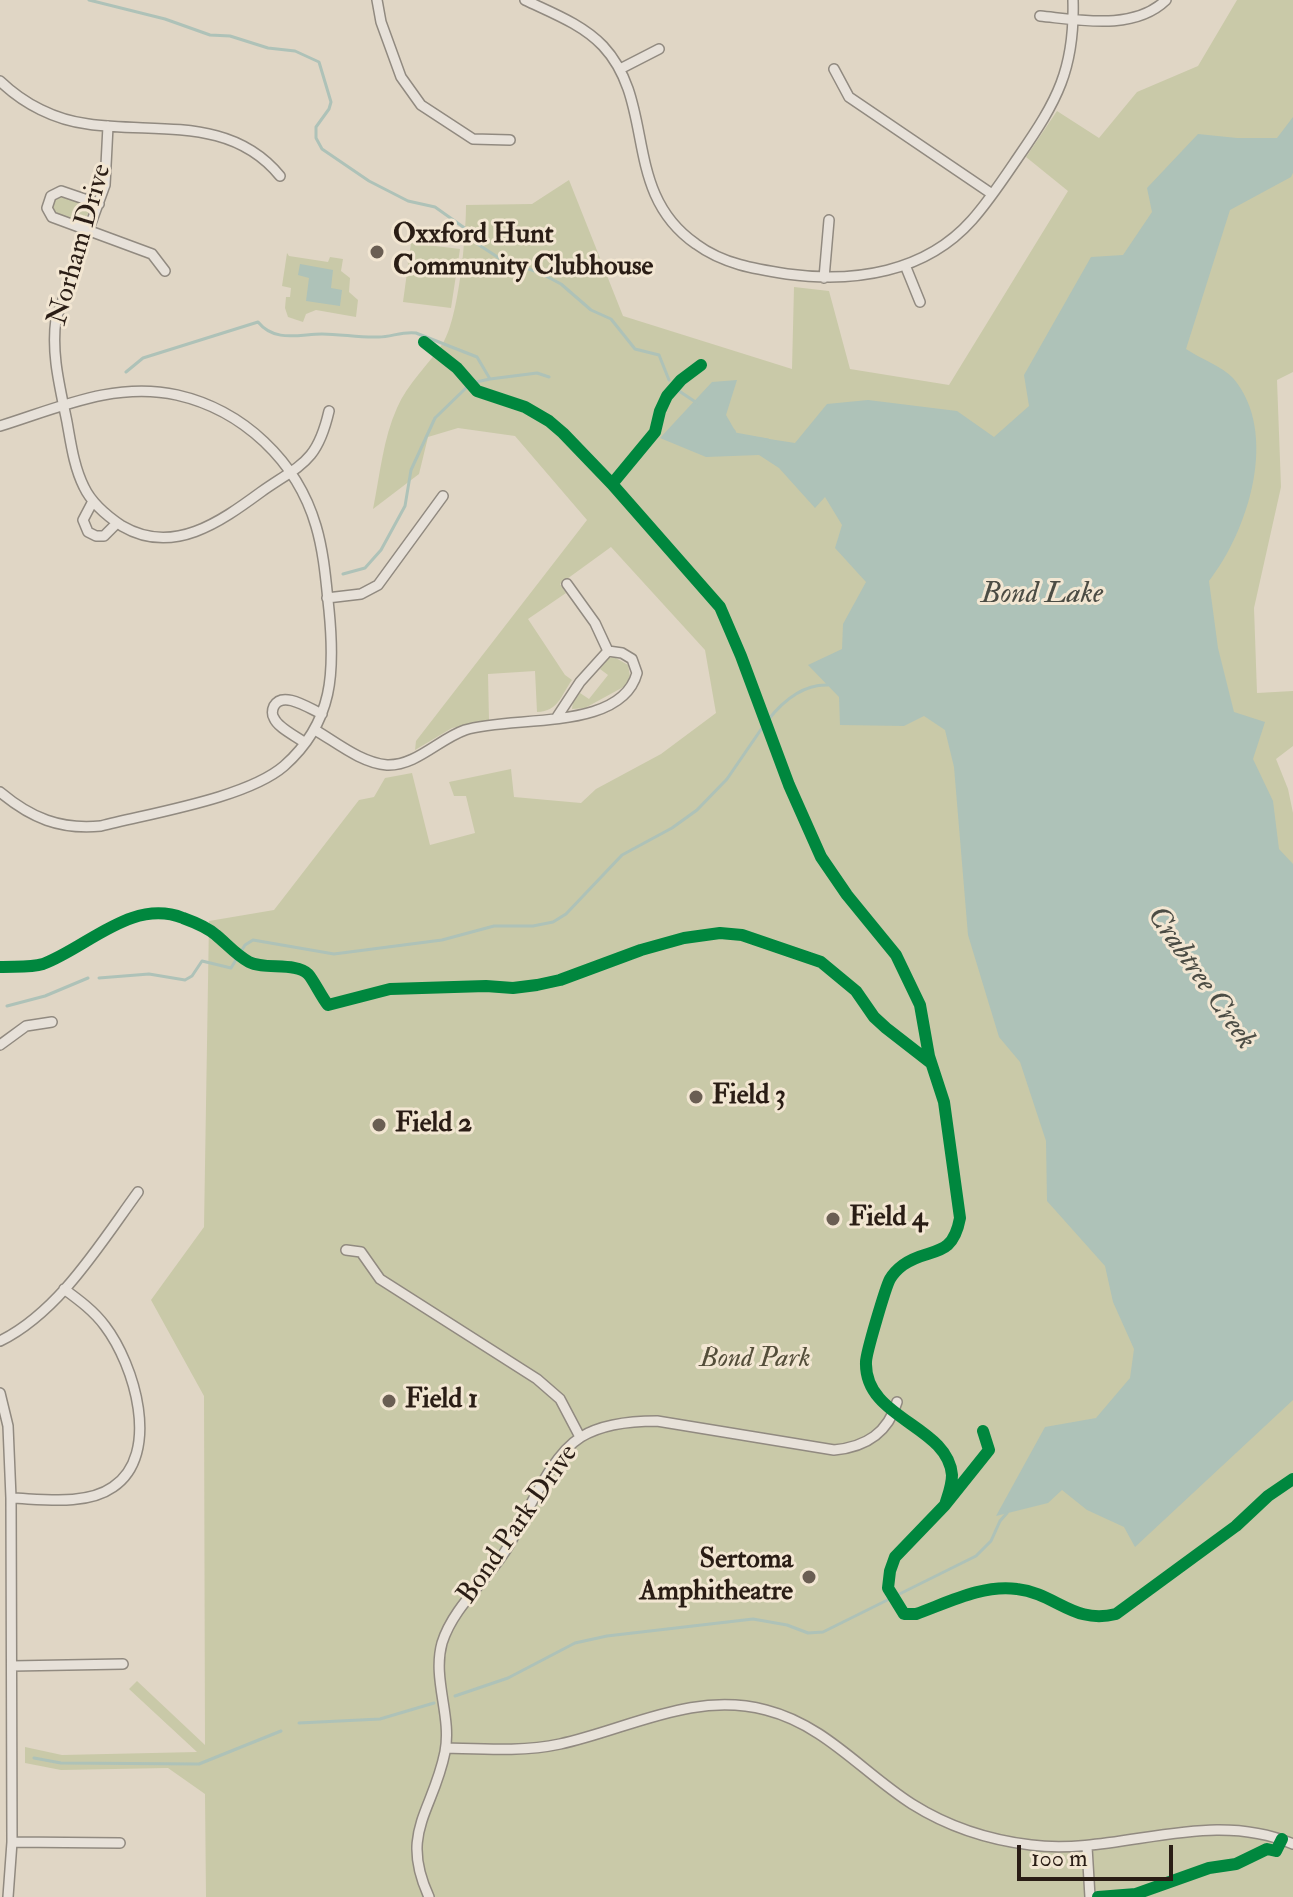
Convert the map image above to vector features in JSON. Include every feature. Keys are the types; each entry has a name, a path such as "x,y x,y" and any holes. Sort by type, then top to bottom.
{"street":[{"path":"377,0 381,22 401,77 421,105 473,139 510,140"},
{"path":"525,0 570,21 593,36 620,69 629,93 642,159 652,191 666,215 684,234 708,252 739,265 824,278 861,276 905,265 960,232 992,194 1045,119 1056,98 1071,51 1073,0"},
{"path":"1040,16 1135,18 1154,10 1166,0"},
{"path":"620,69 659,49"},
{"path":"834,69 849,97 992,194"},
{"path":"0,81 28,102 57,117 108,126 171,127 212,134 253,153 280,176"},
{"name":"Norham Drive","path":"108,126 107,174 54,332 55,361 77,470 93,501 117,523 137,533 184,536 223,519 307,460 317,450 329,411"},
{"path":"99,204 61,191 49,199 47,208 52,217 152,254 165,271"},
{"path":"824,278 829,220"},
{"path":"905,265 920,302"},
{"path":"0,426 99,395 144,391 195,400 235,418 266,442 290,472 316,525 333,659 332,681 315,730 282,767 248,787 101,826 72,828 27,813 0,792"},
{"path":"327,598 361,594 378,585 443,496"},
{"name":"Norham Drive","path":"93,501 83,520 88,532 104,536 117,523"},
{"path":"567,584 595,623 608,651"},
{"path":"315,730 362,757 392,765 422,754 449,737 473,728 581,715 601,709 629,692 637,673 632,659 622,653 608,651"},
{"path":"557,717 580,682 608,651"},
{"path":"305,743 275,721 272,715 274,707 287,698 322,714"},
{"path":"0,1045 26,1026 52,1022"},
{"path":"0,1341 41,1315 138,1192"},
{"path":"346,1250 361,1252 380,1279 537,1379 560,1399 580,1437"},
{"path":"11,1498 93,1496 114,1487 136,1458 141,1434 139,1417 123,1359 113,1338 96,1315 64,1289"},
{"path":"0,1393 8,1426 11,1498 12,1842 8,1897"},
{"name":"Bond Park Drive","path":"429,1897 418,1868 415,1847 423,1812 446,1748 439,1660 443,1641 454,1617 503,1555 550,1471 580,1437 617,1425 657,1421 775,1442 848,1449 874,1438 891,1419 897,1402"},
{"path":"12,1666 123,1664"},
{"path":"446,1748 534,1748 570,1742 686,1707 719,1704 750,1707 793,1719 809,1727 910,1803 956,1826 1011,1843 1053,1848 1087,1847 1218,1829 1264,1834 1293,1844"},
{"path":"12,1842 120,1843"},
{"path":"1087,1847 1090,1897"}],"green space":[{"name":"Bond Park","path":"1237,0 1293,0 1293,372 1277,380 1281,487 1254,608 1257,693 1293,691 1293,746 1276,759 1288,789 1293,813 1293,1897 206,1897 205,1794 168,1768 61,1770 25,1763 25,1747 62,1755 197,1752 129,1689 137,1681 205,1745 204,1396 151,1300 204,1227 209,921 274,910 359,800 374,797 385,778 412,773 430,845 475,833 466,796 454,796 449,782 511,769 514,797 581,803 596,789 661,754 716,713 705,650 611,547 560,584 566,593 528,619 565,675 572,680 555,705 537,712 535,671 488,674 489,720 452,728 415,750 416,741 587,520 515,436 458,428 428,437 419,474 373,509 385,445 397,408 449,331 460,276 466,205 532,204 569,180 623,316 792,369 794,287 829,291 850,369 949,385 1068,191 1026,157 1057,111 1099,138 1137,92 1198,66"},
{"path":"58,196 86,205 89,211 84,223 55,214 51,208"},
{"path":"411,243 460,249 451,308 403,302"},
{"path":"287,253 289,256 328,262 330,257 343,259 341,271 350,278 349,292 358,300 356,317 316,310 306,314 303,322 288,317 286,297 290,297 291,288 282,286"},
{"path":"614,657 628,665 630,676 627,685 585,708 572,709 580,693 589,699 608,675 600,669 609,658"}],"water":[{"name":"Bond Lake","path":"1293,117 1293,173 1291,177 1230,210 1186,349 1233,378 1247,400 1255,426 1253,481 1246,509 1236,536 1209,581 1218,648 1234,712 1265,722 1253,759 1273,801 1279,849 1293,864 1293,1400 1135,1547 1124,1527 1087,1510 1062,1490 1048,1503 996,1516 1045,1427 1096,1418 1130,1378 1134,1349 1113,1302 1105,1266 1047,1201 1046,1141 1020,1062 999,1037 968,935 954,767 945,730 924,716 904,726 840,725 839,697 808,665 842,649 843,624 866,582 835,548 842,525 825,497 815,508 779,468 759,455 706,457 660,438 712,382 737,380 726,415 737,434 795,443 827,404 868,400 957,411 994,437 1029,406 1024,375 1091,257 1123,255 1152,212 1147,188 1198,134 1277,138"},
{"path":"300,264 333,270 331,288 342,290 340,306 306,301 309,278 298,275"}],"waterway":[{"path":"89,0 165,19 210,35 230,36 268,48 295,51 319,62 331,102 316,127 316,138 322,149 369,181 408,201 435,207 466,229 476,243 499,258 561,284 591,310 611,319 635,349 659,355 669,380"},
{"path":"126,372 143,358 258,322 272,333 288,336 379,337 416,333 477,357 490,379 537,373 549,377"},
{"path":"476,382 490,379"},
{"path":"343,574 365,568 381,550 405,506 411,470 435,418 466,388"},
{"path":"679,391 697,403"},
{"path":"734,431 735,434 768,440"},
{"path":"768,720 794,695 810,687 828,685"},
{"path":"99,978 149,974 185,980 192,976 202,961 231,968 245,945 253,940 334,954 442,940 494,926 533,926 553,922 566,914 622,855 672,828 697,810 727,779 762,728"},
{"path":"7,1006 45,996 88,978"},
{"path":"455,1696 508,1678 575,1643 607,1636 753,1619 787,1625 808,1633 823,1632 976,1556 991,1541 1007,1513"},
{"path":"299,1723 380,1719 434,1703"},
{"path":"34,1758 61,1763 199,1764 281,1731"}],"cycle path":[{"path":"424,342 457,368 477,391 525,407 563,433 720,607 789,785 821,857 847,895 896,955 920,1005 929,1056 944,1102 960,1218 956,1232 945,1247 913,1259 890,1279 866,1362 869,1381 878,1397 937,1444 947,1458 952,1479 945,1505"},
{"path":"612,484 655,432 667,396 701,365"},
{"path":"0,967 43,964 128,919 146,914 164,914 183,918 213,932 249,962 303,970 328,1005 390,989 537,985 684,938 720,933 742,935 821,962 856,991 874,1017 931,1063"},
{"path":"983,1431 989,1450 945,1505 895,1557 888,1588 904,1614 916,1614 965,1596 1004,1588 1043,1596 1088,1615 1116,1614 1236,1526 1268,1496 1293,1479"},
{"path":"1098,1897 1136,1894 1209,1868 1236,1864 1267,1849 1276,1851 1282,1839"}],"place":[{"name":"Oxxford Hunt Community Clubhouse","path":"377,252"},
{"name":"Field 3","path":"696,1097"},
{"name":"Field 2","path":"379,1125"},
{"name":"Field 4","path":"833,1219"},
{"name":"Field 1","path":"389,1401"},
{"name":"Sertoma Amphitheatre","path":"809,1577"}],"water label":[{"name":"Crabtree Creek","path":"1200,979"}]}
